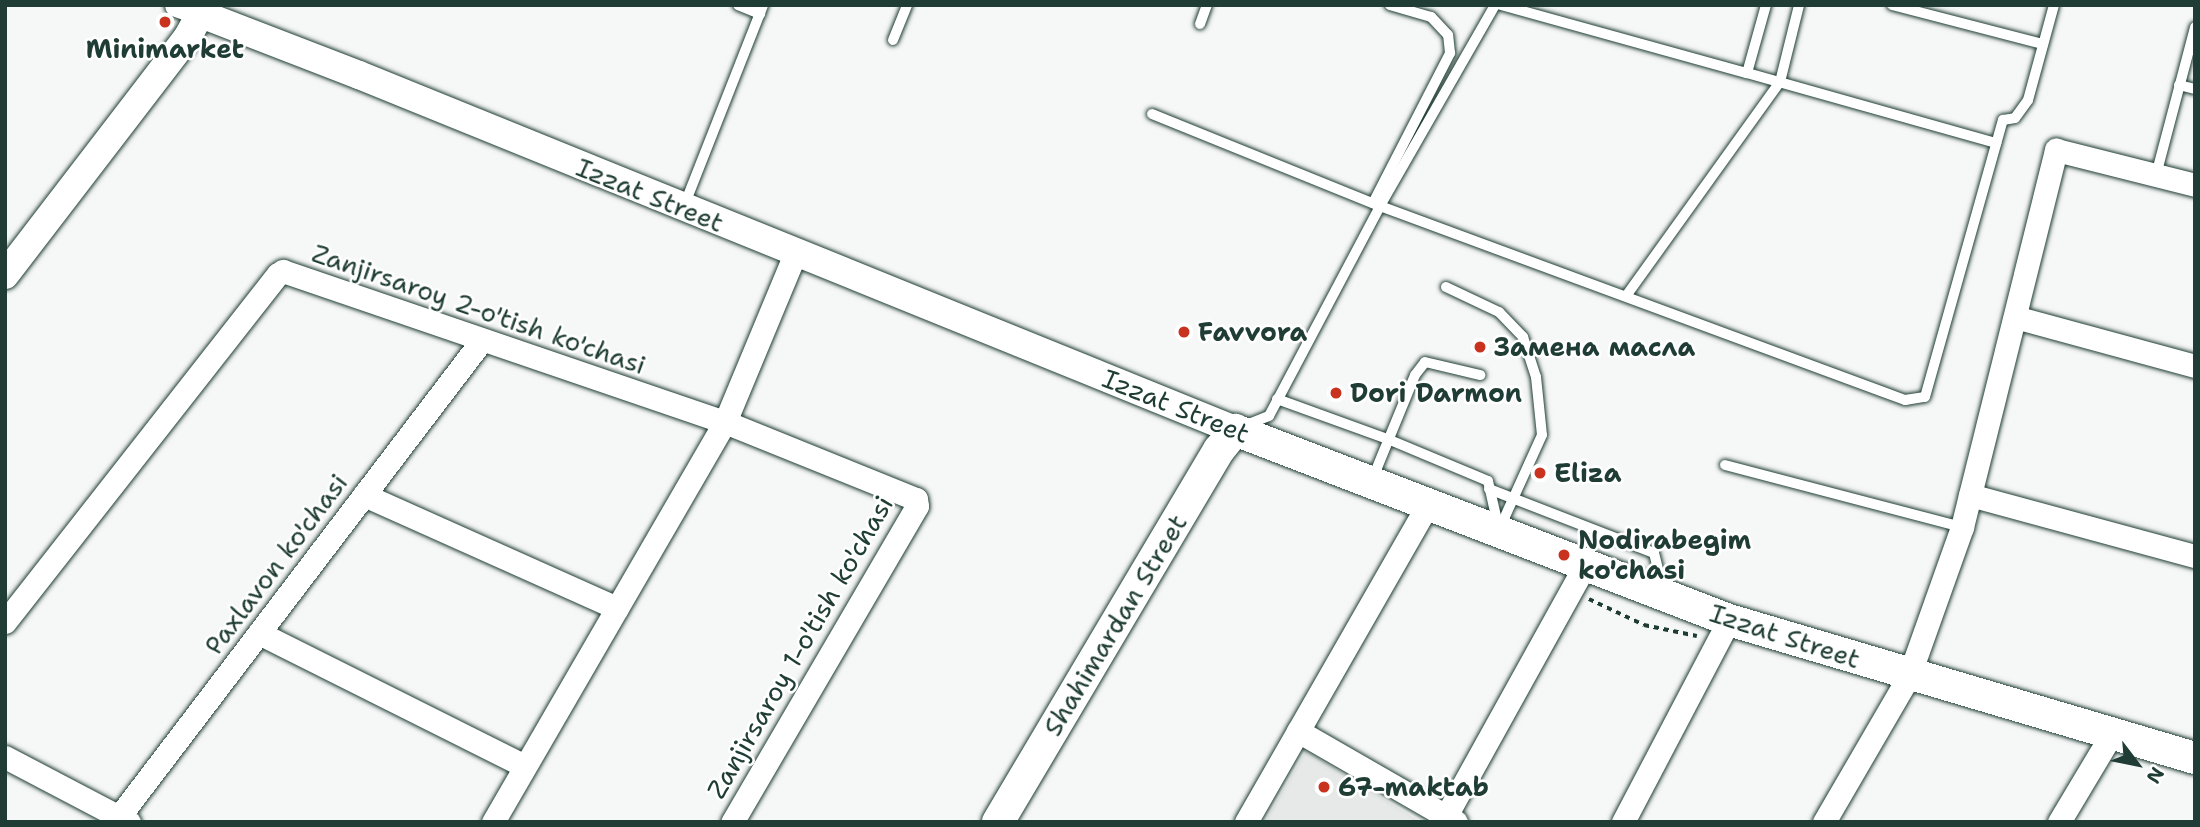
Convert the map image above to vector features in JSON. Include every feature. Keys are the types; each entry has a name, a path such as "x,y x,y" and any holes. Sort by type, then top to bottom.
{"main road":[{"name":"Izzat Street","path":"1235,430 1586,563 1729,621 2195,758"},
{"name":"Shahimardan Street","path":"998,822 1219,450 1235,430"}],"street":[{"path":"240,5 266,32 293,50"},
{"path":"5,275 187,38 194,8"},
{"name":"Izzat Street","path":"194,8 795,254 1235,430"},
{"path":"1824,822 1909,676 1962,527 2056,150 2195,185"},
{"path":"493,822 725,422 795,254"},
{"name":"Zanjirsaroy 2-o'tish ko'chasi","path":"5,622 283,271 725,422 916,499"},
{"path":"2015,317 2195,366"},
{"name":"Paxlavon ko'chasi","path":"121,820 259,633 482,340"},
{"path":"364,495 617,608"},
{"path":"1970,495 2195,556"},
{"name":"Zanjirsaroy 1-o'tish ko'chasi","path":"732,822 917,506 916,499"},
{"path":"1246,822 1429,504"},
{"path":"1298,732 1451,819 1586,563"},
{"path":"1623,822 1729,621"},
{"path":"259,633 525,766"},
{"path":"2059,822 2111,735"},
{"path":"5,757 121,820"}],"lane":[{"path":"683,208 762,10 737,5"},
{"path":"894,40 907,5"},
{"path":"1200,24 1207,5"},
{"path":"1235,430 1269,416 1450,53 1448,35 1431,17 1390,5"},
{"path":"1377,204 1495,5"},
{"path":"1501,5 1996,143"},
{"path":"1747,73 1766,5"},
{"path":"1626,296 1780,82 1799,5"},
{"path":"1892,5 2043,44"},
{"path":"1152,114 1377,204 1905,400 1925,397 2003,120 2015,118 2028,100 2054,5"},
{"path":"2156,175 2195,27"},
{"path":"2179,85 2195,89"},
{"path":"1446,287 1499,312 1523,337 1536,377 1542,435 1499,531"},
{"path":"1371,482 1415,375 1425,362 1480,375"},
{"path":"1277,400 1390,440 1488,481 1499,531"},
{"path":"1725,465 1962,527"},
{"path":"1489,489 1654,553 1664,595"}],"shaded area":[{"name":"67-maktab","path":"1306,751 1421,822 1265,822"}],"place":[{"name":"Minimarket","path":"165,22"},
{"name":"Favvora","path":"1184,332"},
{"name":"Замена масла","path":"1480,347"},
{"name":"Dori Darmon","path":"1336,393"},
{"name":"Eliza","path":"1540,473"},
{"name":"Nodirabegim ko'chasi","path":"1564,555"},
{"name":"67-maktab","path":"1324,787"}]}
